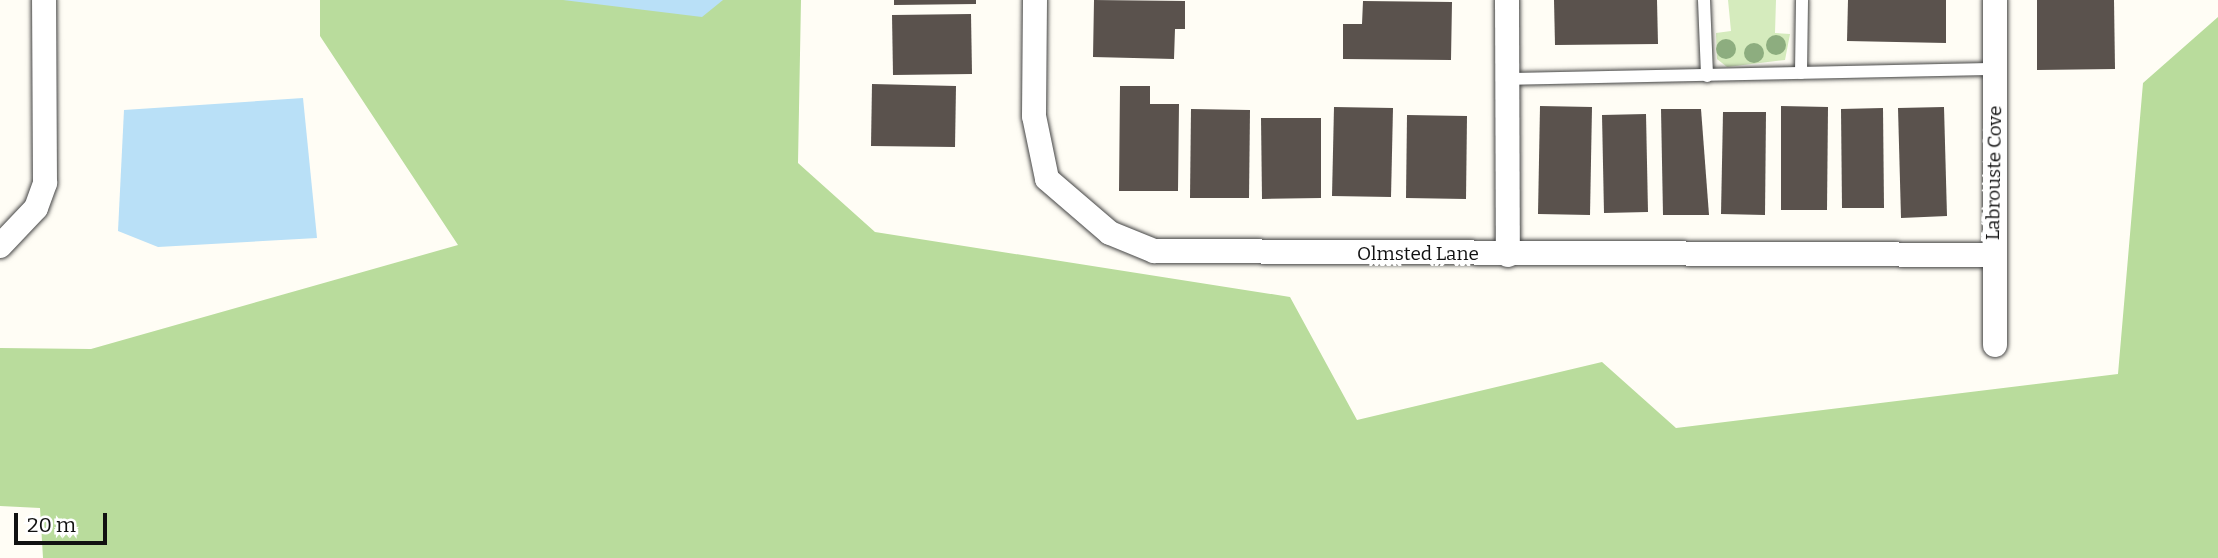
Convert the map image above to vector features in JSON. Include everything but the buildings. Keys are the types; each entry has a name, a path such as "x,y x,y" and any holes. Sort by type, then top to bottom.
{"street":[{"path":"0,246 36,208 45,183 44,0"},
{"name":"Olmsted Lane","path":"1035,0 1034,116 1047,179 1111,233 1154,251 1508,255 1993,255"},
{"path":"1507,0 1508,255"},
{"name":"Labrouste Cove","path":"1995,0 1995,345"}],"lane":[{"path":"1704,0 1707,76"},
{"path":"1801,73 1802,0"},
{"path":"1507,79 1995,69"}],"green space":[{"path":"320,0 801,0 798,163 875,232 1290,297 1357,420 1602,362 1676,428 2118,374 2143,83 2218,17 2218,558 43,558 40,508 0,506 0,348 91,349 458,245 320,36"},
{"path":"1728,0 1776,0 1775,33 1790,34 1785,60 1727,67 1717,59 1716,33 1731,31"}],"water":[{"path":"563,0 723,0 702,17"},
{"path":"303,98 317,238 158,247 118,231 124,110"}]}
